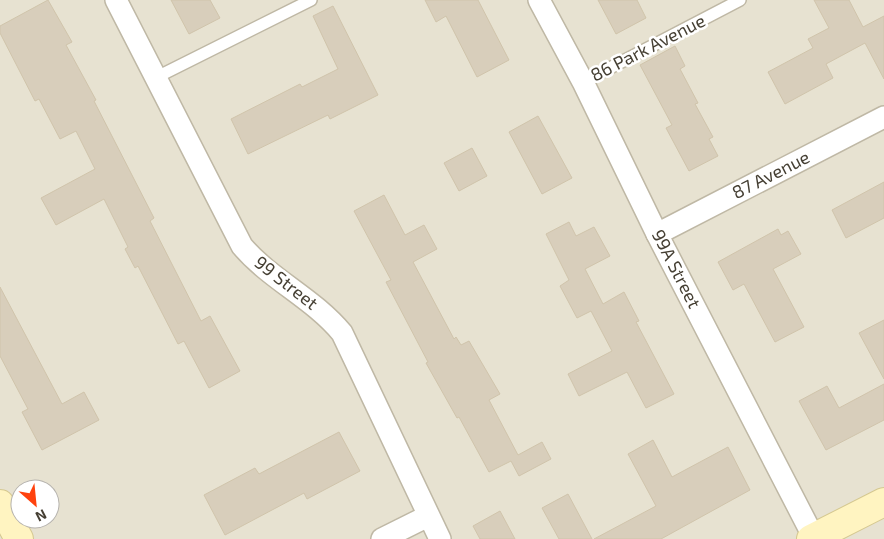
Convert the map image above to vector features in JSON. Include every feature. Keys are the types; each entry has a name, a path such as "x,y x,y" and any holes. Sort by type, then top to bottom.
{"street":[{"name":"99 Street","path":"116,0 242,246 252,258 269,272 320,309 342,333 440,539"},
{"name":"99A Street","path":"539,0 583,82 657,234 812,538"},
{"name":"87 Avenue","path":"657,234 884,117"},
{"path":"812,538 884,502"},
{"path":"0,504 18,539"},
{"path":"382,539 428,516"}],"lane":[{"path":"155,78 311,0"},
{"name":"86 Park Avenue","path":"583,82 740,0"}],"shaded area":[{"path":"0,0 884,0 884,539 0,539"}],"building":[{"path":"48,0 72,42 66,45 96,100 94,101 154,218 150,221 201,321 210,316 240,371 209,388 184,341 178,344 138,266 135,268 125,249 128,247 104,199 56,225 41,198 95,169 76,131 60,139 39,99 35,101 0,33 0,26"},
{"path":"171,0 210,0 220,18 189,34"},
{"path":"425,0 478,0 509,60 477,77 446,16 436,22"},
{"path":"598,0 637,0 646,18 616,34"},
{"path":"814,0 849,0 863,27 884,16 884,79 865,43 826,64 833,78 785,104 768,72 813,48 808,39 829,28"},
{"path":"333,6 378,95 330,119 328,115 248,154 231,119 300,84 302,87 338,69 313,16"},
{"path":"675,46 685,66 680,69 698,103 695,104 713,137 709,139 718,156 689,171 666,128 672,125 640,65"},
{"path":"538,116 572,178 542,194 509,132"},
{"path":"472,148 487,176 459,191 444,163"},
{"path":"884,182 884,218 846,238 832,210"},
{"path":"384,195 405,235 424,225 437,249 413,262 454,339 456,337 461,345 469,341 500,394 489,400 518,455 542,442 551,459 519,476 511,461 489,472 459,417 457,418 426,363 428,362 386,282 391,280 354,211"},
{"path":"569,222 576,236 594,227 610,256 585,269 603,304 624,292 639,321 636,322 674,394 646,408 627,372 579,396 568,374 612,351 591,311 577,318 560,286 569,280 546,234"},
{"path":"778,229 781,235 788,231 801,254 773,269 804,327 775,342 744,284 733,290 718,262"},
{"path":"0,287 62,404 84,392 99,420 42,450 22,412 28,409 0,356"},
{"path":"884,320 884,379 859,333"},
{"path":"884,384 884,420 826,450 799,401 827,386 839,408"},
{"path":"339,432 360,471 307,499 304,493 225,535 204,495 255,468 259,474"},
{"path":"653,440 672,477 728,447 750,490 661,539 594,539 656,506 628,454"},
{"path":"568,494 592,539 559,539 542,508"},
{"path":"500,511 515,539 480,539 473,526"}]}
